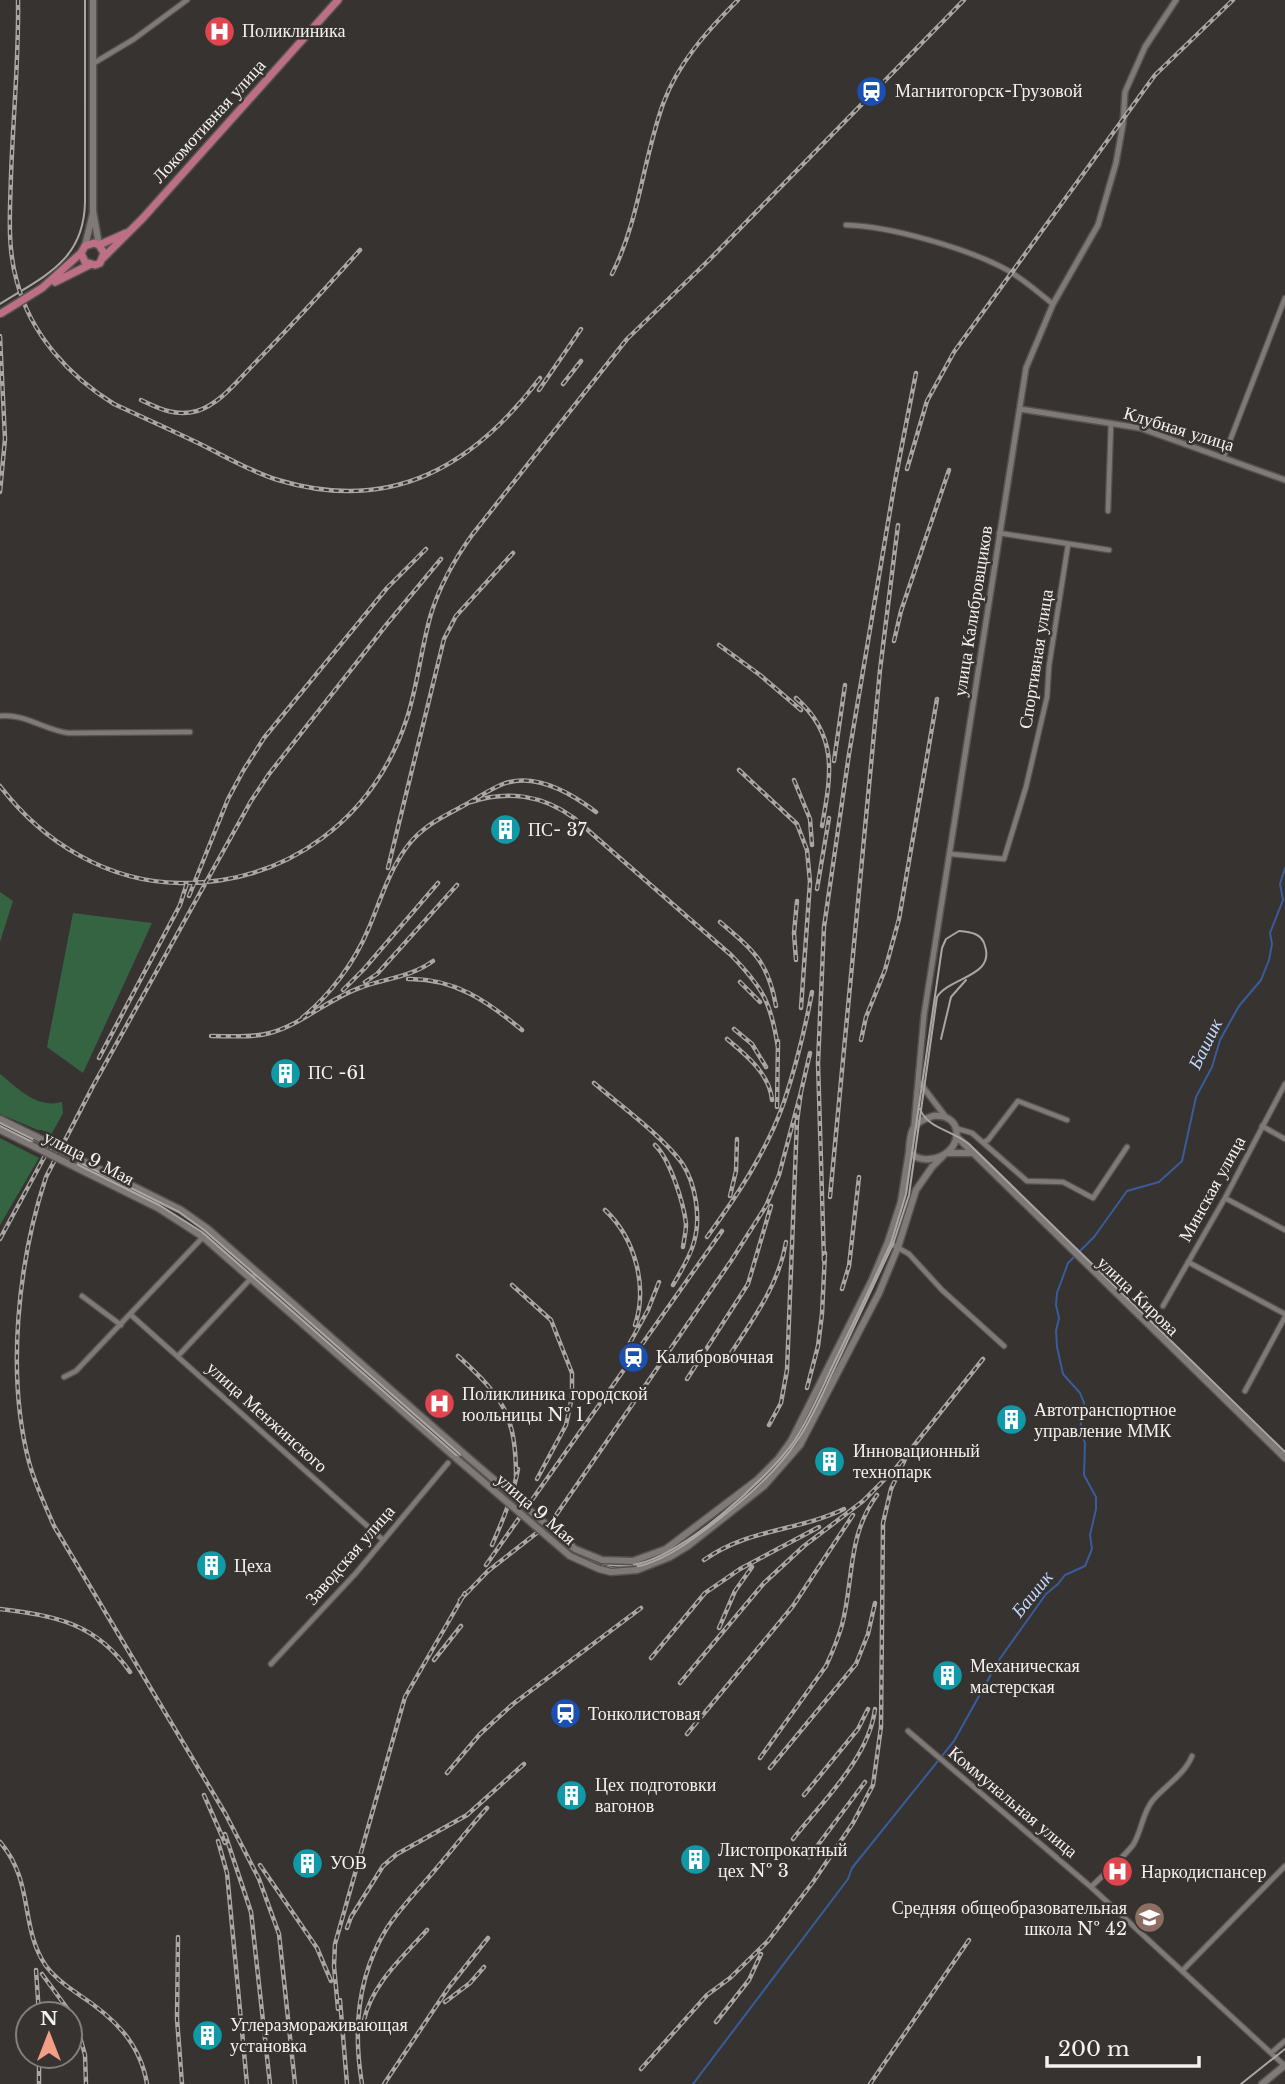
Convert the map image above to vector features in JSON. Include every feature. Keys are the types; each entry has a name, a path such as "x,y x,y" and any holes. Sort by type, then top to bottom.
{"main road":[{"path":"0,314 42,288 89,265 95,265 103,258 93,211 93,0"},
{"name":"Локомотивная улица","path":"103,258 338,0"},
{"path":"89,265 82,258 93,211"},
{"path":"42,288 90,244 99,245 130,231"},
{"path":"946,1155 957,1137 953,1123 945,1116 928,1118 914,1125 909,1152 922,1159 972,1153"},
{"name":"улица 9 Мая","path":"0,1119 181,1210 258,1271 575,1549 602,1560 633,1561 666,1549 757,1480 778,1459 802,1420 872,1280 901,1202 909,1152"},
{"name":"улица 9 Мая","path":"0,1130 158,1208 203,1237 570,1556 611,1572 652,1566 688,1546 764,1486 785,1465 812,1425 879,1293 898,1247 916,1191 932,1167 946,1155"},
{"name":"улица Кирова","path":"957,1137 1285,1458"},
{"path":"1262,2084 1285,2066"}],"street":[{"path":"94,63 134,39 187,0"},
{"name":"улица Калибровщиков","path":"914,1125 924,1015 1026,368 1053,304 1098,225 1116,163 1125,92 1145,47 1176,0"},
{"path":"846,225 916,237 971,255 1010,272 1053,304"},
{"path":"1224,457 1285,299"},
{"name":"Клубная улица","path":"1020,409 1140,428 1285,480"},
{"path":"1108,511 1111,423"},
{"path":"998,533 1109,550"},
{"name":"Спортивная улица","path":"951,854 1004,859 1026,787 1048,697 1049,666 1068,545"},
{"path":"0,716 12,715 53,731 68,733 190,732"},
{"path":"919,1082 945,1116"},
{"name":"Минская улица","path":"1163,1306 1225,1198 1285,1084"},
{"path":"984,1142 1018,1101 1067,1120"},
{"path":"1262,1126 1285,1139"},
{"path":"955,1128 964,1129 984,1142 1027,1181 1063,1182 1093,1198 1127,1147"},
{"path":"1225,1198 1285,1230"},
{"path":"64,1377 76,1371 203,1237"},
{"path":"888,1242 909,1254 942,1290 1004,1346"},
{"path":"1188,1262 1285,1315 1245,1391"},
{"path":"178,1356 258,1271"},
{"path":"82,1296 121,1325"},
{"name":"улица Менжинского","path":"131,1315 383,1540"},
{"name":"Заводская улица","path":"271,1664 356,1573 448,1463"},
{"name":"Коммунальная улица","path":"908,1731 1091,1887 1285,2066"},
{"path":"1091,1887 1133,1844 1152,1801 1189,1764 1192,1756"},
{"path":"1182,1971 1285,1868"},
{"path":"1271,2053 1285,2041"}],"green space":[{"path":"0,892 13,901 0,942"},
{"path":"73,913 152,923 83,1073 47,1047"},
{"path":"0,1074 36,1100 44,1103 62,1102 63,1113 51,1135 0,1114"},
{"path":"0,1138 39,1158 0,1225"}],"waterway":[{"name":"Башик","path":"1079,1252 1094,1237 1127,1191 1159,1182 1182,1161 1196,1097 1212,1067 1220,1040 1239,1006 1261,980 1269,960 1272,944 1270,933 1283,900 1280,884 1285,868"},
{"name":"Башик","path":"693,2084 848,1879 852,1868 954,1741 999,1660 1046,1594 1065,1575 1085,1566 1092,1549 1090,1535 1096,1497 1084,1475 1085,1443 1080,1430 1084,1403 1080,1393 1063,1374 1056,1331 1059,1318 1057,1293 1068,1263 1075,1256"}],"tram line":[{"path":"0,304 59,265 77,239 83,222 85,0"},
{"path":"0,1123 179,1212 204,1230 562,1544 579,1555 598,1562 627,1566 656,1558 700,1531 746,1494 783,1456 801,1430 891,1243 906,1194 942,948 946,939 959,931 978,936 985,946 983,964 969,976 943,990 937,997 909,1195 893,1244 808,1423 780,1463 740,1502 680,1547 643,1565 624,1568 604,1567 583,1560 561,1547 202,1232 159,1205 0,1126"},
{"path":"941,1039 951,997 966,980"},
{"path":"920,1109 929,1121 969,1144 1285,1452"},
{"path":"1241,2084 1285,2049"}],"railway":[{"path":"18,0 10,216 14,269 23,301 42,337 67,367 97,393 114,404 267,476 319,489 357,491 393,486 426,475 457,458 487,436 540,378"},
{"path":"612,274 629,233 656,125 669,89 694,48 738,0"},
{"path":"0,786 36,825 79,855 102,867 153,881 180,883 219,880 256,872 290,858 321,839 349,815 373,787 392,754 411,705 435,603 448,573 472,535 627,339 709,260 964,0"},
{"path":"907,469 927,401 954,352 1155,75 1233,0"},
{"path":"141,400 175,413 197,411 213,403 235,384 360,250"},
{"path":"539,390 581,329"},
{"path":"0,336 5,439 0,492"},
{"path":"563,384 581,361"},
{"path":"824,1261 818,1063 824,927 849,754 916,373"},
{"path":"894,641 901,611 949,470"},
{"path":"830,1197 880,670 898,525"},
{"path":"189,896 228,799 264,738 387,588 426,549"},
{"path":"388,868 444,639 456,616 513,553"},
{"path":"295,2084 279,1934 259,1879 225,1813 54,1526 34,1478 22,1428 18,1392 18,1318 28,1245 46,1177 93,1086 251,801 269,774 441,559"},
{"path":"719,645 801,710"},
{"path":"834,761 845,685"},
{"path":"796,698 810,712 825,742 829,773 822,826"},
{"path":"861,1040 866,1017 885,970 899,919 937,699"},
{"path":"739,770 797,824 807,850 810,882 801,1008"},
{"path":"794,780 810,819 812,845"},
{"path":"302,1018 331,989 348,966 368,930 400,858 412,841 431,824 492,789 515,781 552,786 596,812"},
{"path":"471,802 498,796 524,797 550,804 574,818 742,967 764,997 778,1048"},
{"path":"817,889 829,818"},
{"path":"99,1058 180,905 187,883"},
{"path":"343,990 438,883"},
{"path":"365,982 377,974 457,885"},
{"path":"796,960 794,933 797,901"},
{"path":"720,922 757,958 769,978 776,1006"},
{"path":"211,1036 263,1035 282,1029 350,992 407,974 433,961"},
{"path":"408,979 440,982 469,993 522,1030"},
{"path":"740,982 760,1002"},
{"path":"707,1237 750,1172 777,1120 796,1061 812,992"},
{"path":"734,1029 752,1044 766,1067"},
{"path":"727,1039 762,1073 772,1100"},
{"path":"777,1107 778,1041"},
{"path":"801,1092 810,1053"},
{"path":"594,1083 663,1142 682,1163 691,1181 697,1212 696,1233 690,1253 673,1285"},
{"path":"460,1600 488,1571 552,1521 731,1261 766,1206 779,1175 801,1092 797,1121 787,1370 781,1403 769,1425"},
{"path":"730,1196 736,1171 737,1139"},
{"path":"0,1239 53,1141"},
{"path":"655,1145 671,1171 682,1205 686,1224 683,1247"},
{"path":"842,1289 849,1266 859,1177"},
{"path":"687,1379 748,1284 771,1206"},
{"path":"605,1210 624,1234 636,1263 640,1295 635,1325"},
{"path":"486,1565 722,1231"},
{"path":"731,1353 772,1286 786,1242"},
{"path":"807,1388 818,1346 825,1253"},
{"path":"621,1359 648,1310 659,1282"},
{"path":"512,1285 551,1320 572,1373 572,1397 566,1425 537,1479"},
{"path":"458,1356 486,1383 504,1409 513,1438 516,1477"},
{"path":"680,1683 764,1583 804,1546 863,1501 896,1468 983,1359"},
{"path":"641,2069 707,1995 730,1978 768,1941 853,1823 873,1785 881,1727 883,1523 891,1489 907,1455"},
{"path":"492,1545 504,1517 518,1469"},
{"path":"760,1758 826,1666 842,1625 856,1542 867,1510 877,1495"},
{"path":"704,1560 738,1542 844,1509"},
{"path":"687,1734 793,1606 853,1515"},
{"path":"651,1658 705,1593 740,1569 819,1527"},
{"path":"719,1628 735,1591 752,1567"},
{"path":"338,2009 335,1944 405,1697 465,1593"},
{"path":"770,1768 856,1664 868,1634 875,1603"},
{"path":"447,1773 480,1734 513,1704 641,1608"},
{"path":"0,1609 57,1619 89,1632 103,1642 130,1672"},
{"path":"434,1660 461,1626"},
{"path":"804,1795 858,1729 868,1709"},
{"path":"793,1839 854,1762 864,1745 875,1709"},
{"path":"347,1928 383,1866 397,1854 467,1815 524,1764"},
{"path":"809,1857 865,1782"},
{"path":"204,1795 225,1843"},
{"path":"362,2084 358,2044 360,2004 369,1965 377,1946 398,1913 487,1808"},
{"path":"225,1834 251,1912 270,2084"},
{"path":"218,1841 227,1873 247,2084"},
{"path":"0,1842 18,1873 32,1936 46,1966 61,1982 103,2012 123,2032 138,2055 147,2084"},
{"path":"260,1865 317,1948 331,1981"},
{"path":"364,2020 381,1983 427,1930"},
{"path":"178,1937 177,2019 182,2084"},
{"path":"384,2084 449,1987 488,1938"},
{"path":"870,2084 969,1940"},
{"path":"716,2022 749,1980 761,1954"},
{"path":"445,2002 470,1983 484,1967"},
{"path":"36,1970 38,2000"},
{"path":"42,1974 75,2019 85,2055 86,2084"},
{"path":"340,2000 347,2084"},
{"path":"39,2070 39,2084"}],"place":[{"name":"Поликлиника","path":"219,31"},
{"name":"Магнитогорск-Грузовой","path":"872,91"},
{"name":"ПС- 37","path":"505,830"},
{"name":"ПС -61","path":"285,1073"},
{"name":"Калибровочная","path":"633,1357"},
{"name":"Поликлиника городской юольницы № 1","path":"439,1404"},
{"name":"Автотранспортное управление ММК","path":"1011,1420"},
{"name":"Инновационный технопарк","path":"830,1461"},
{"name":"Цеха","path":"211,1566"},
{"name":"Механическая мастерская","path":"947,1676"},
{"name":"Тонколистовая","path":"565,1714"},
{"name":"Цех подготовки вагонов","path":"572,1795"},
{"name":"Листопрокатный цех № 3","path":"695,1860"},
{"name":"УОВ","path":"307,1863"},
{"name":"Наркодиспансер","path":"1118,1872"},
{"name":"Средняя общеобразовательная школа № 42","path":"1150,1918"},
{"name":"Углеразмораживающая установка","path":"207,2035"}]}
